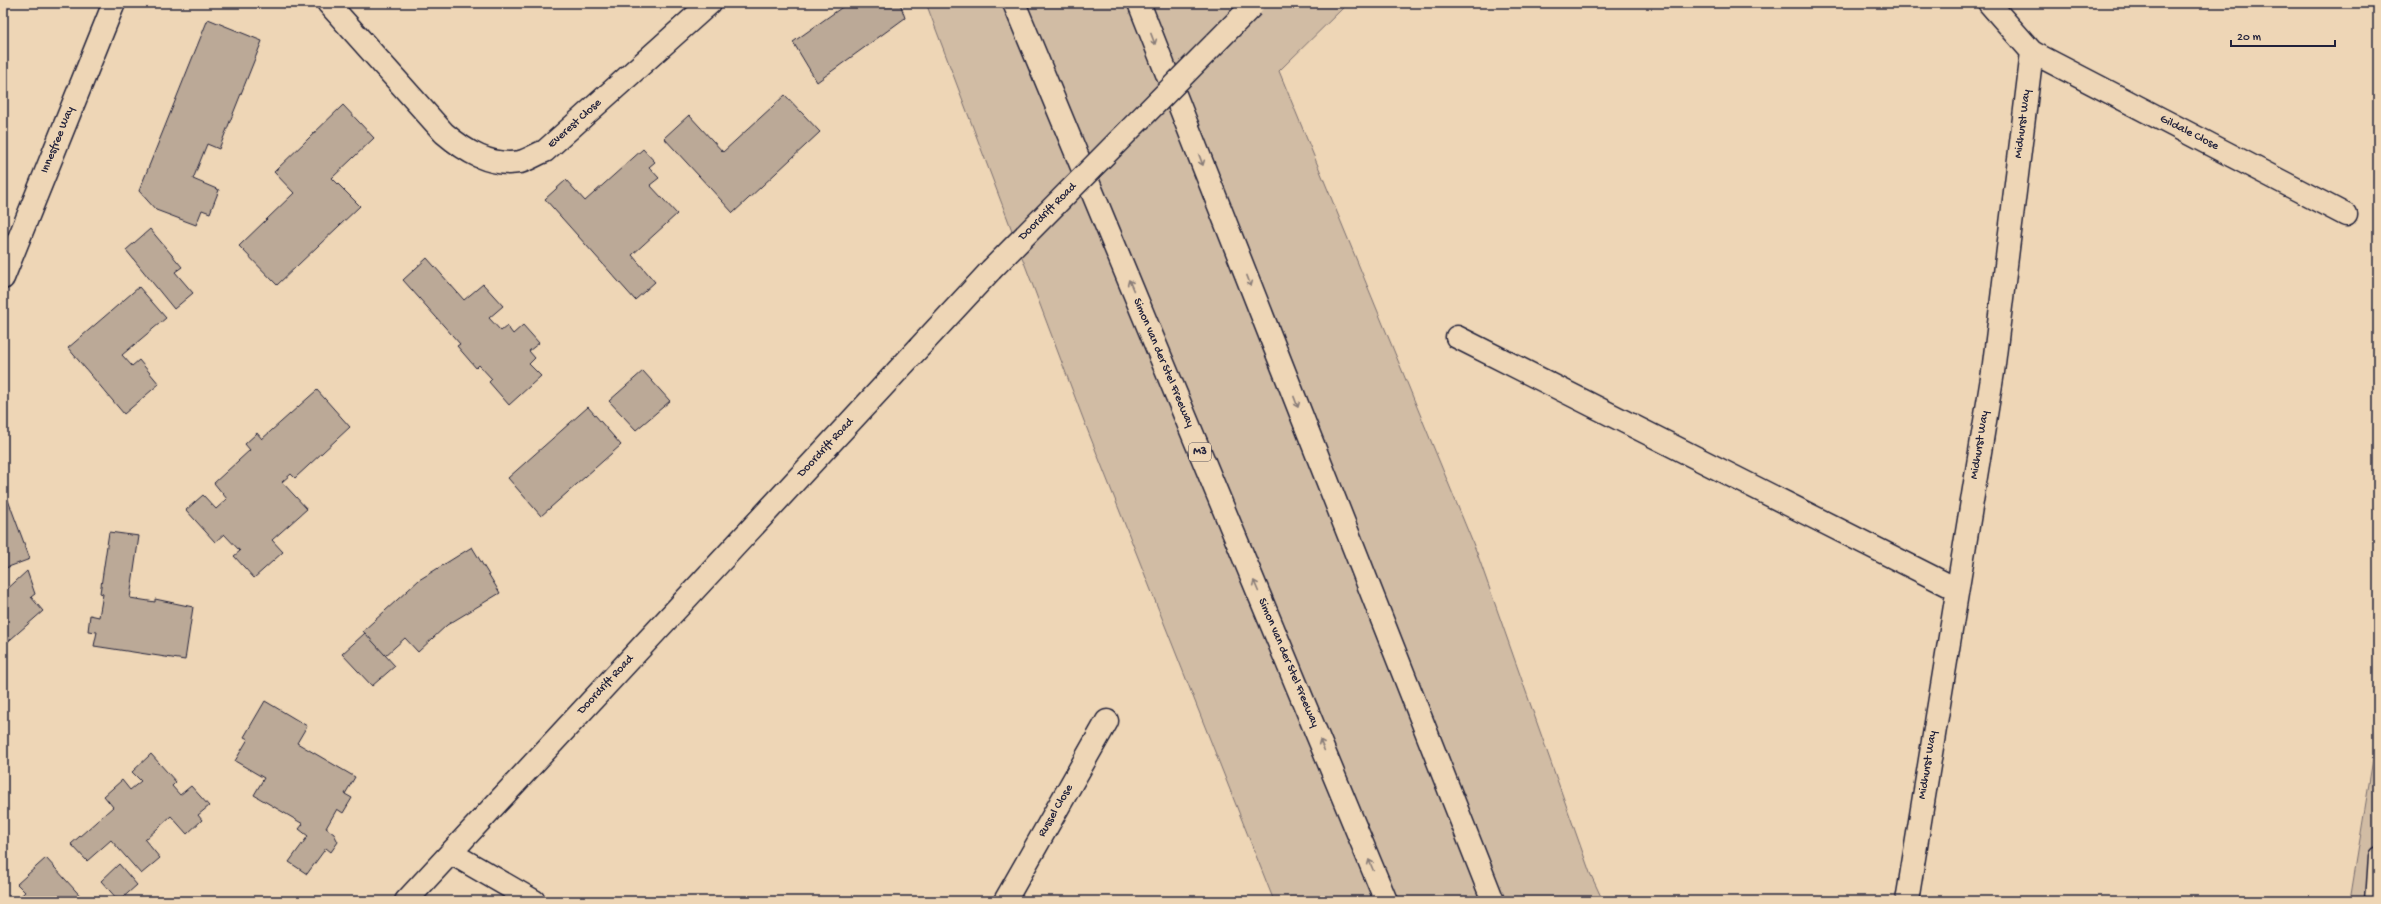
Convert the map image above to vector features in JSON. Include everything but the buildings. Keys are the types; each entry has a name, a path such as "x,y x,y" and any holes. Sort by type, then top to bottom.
{"main road":[{"name":"Innesfree Way","path":"3,278 114,3"},
{"name":"Everest Close","path":"328,3 444,133 464,150 490,161 520,162 545,151 710,3"},
{"name":"Simon van der Stel Freeway","path":"1014,3 1386,901"},
{"path":"1139,3 1492,901"},
{"path":"1989,3 2032,52"},
{"name":"Doordrift Road","path":"406,901 992,270 1253,4"},
{"name":"Gildale Close","path":"2032,52 2346,215"},
{"name":"Midhurst Way","path":"1907,901 1956,589 1993,372 2032,52"},
{"path":"1457,337 1956,589"},
{"name":"Russel Close","path":"1005,901 1108,721"},
{"path":"450,853 534,901"}],"lane":[{"path":"2375,901 2378,856"}],"shaded area":[{"path":"926,3 1348,3 1279,71 1477,553 1590,873 1603,901 1274,901 1084,421"},
{"path":"2378,728 2378,901 2350,901"}]}
